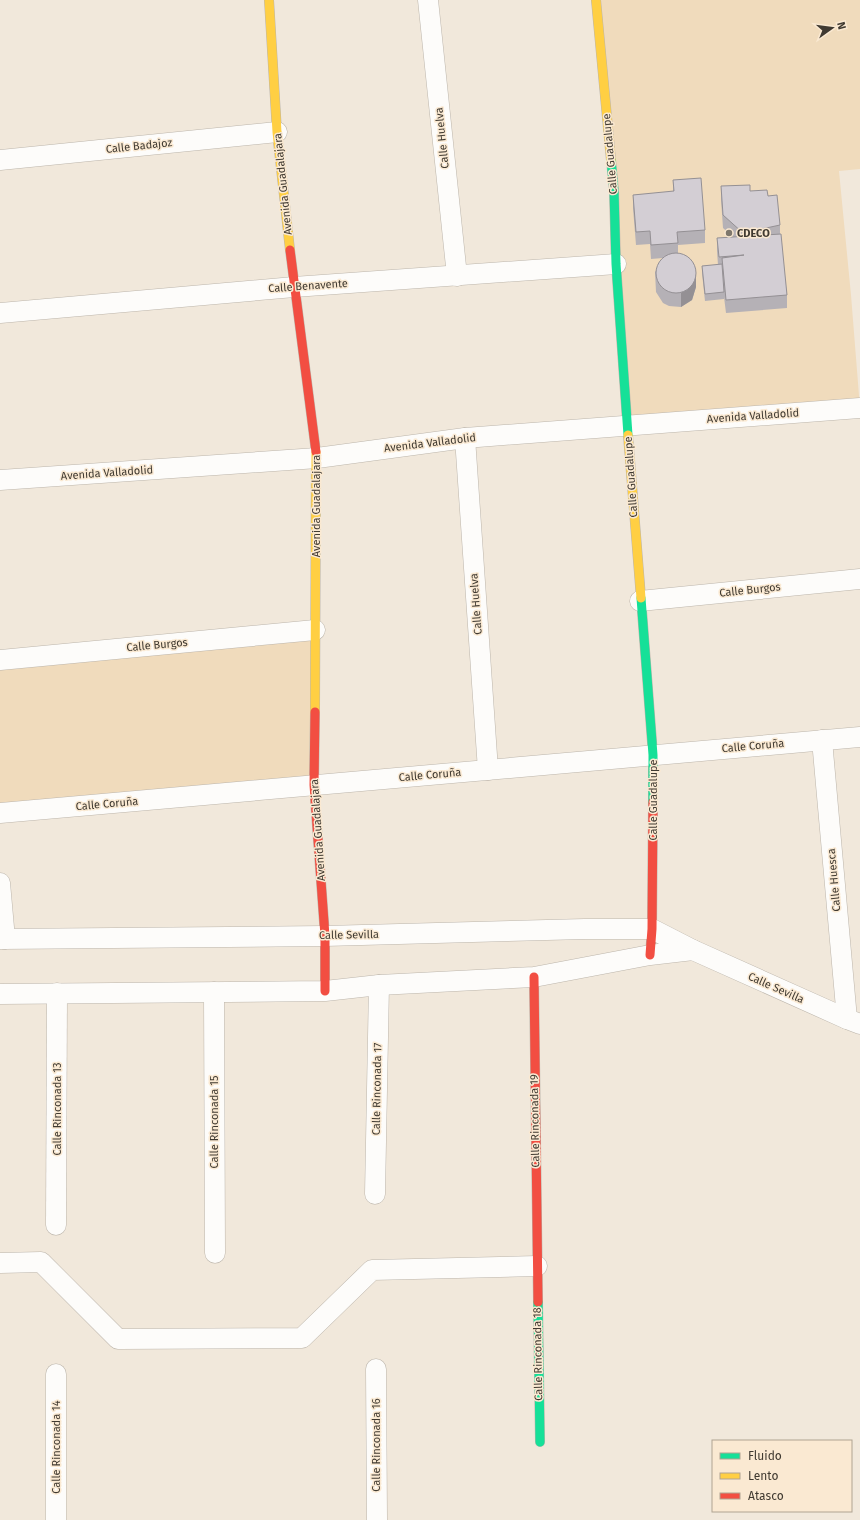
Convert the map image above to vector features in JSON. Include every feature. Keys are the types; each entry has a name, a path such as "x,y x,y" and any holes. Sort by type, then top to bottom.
{"street":[{"name":"Avenida Guadalajara","path":"269,0 277,132 294,287 317,458 314,785 325,936 325,991"},
{"name":"Calle Huelva","path":"428,0 457,276"},
{"name":"Calle Guadalupe","path":"596,0 614,192 616,264 627,425 653,755 652,930 650,955"},
{"name":"Calle Badajoz","path":"0,160 277,132"},
{"name":"Calle Benavente","path":"0,313 294,287 616,264"},
{"name":"Avenida Valladolid","path":"0,480 317,458 465,438 860,408"},
{"name":"Calle Huelva","path":"465,438 488,770"},
{"name":"Calle Burgos","path":"640,601 860,579"},
{"name":"Calle Burgos","path":"0,660 315,630"},
{"name":"Calle Coruña","path":"0,813 860,737"},
{"name":"Calle Huesca","path":"822,740 853,1022"},
{"path":"0,883 2,939"},
{"name":"Calle Sevilla","path":"2,939 325,936 585,929 652,930 853,1022"},
{"path":"0,994 325,991 379,985 534,977 650,955 693,950"},
{"name":"Calle Rinconada 19","path":"534,977 537,1266"},
{"name":"Calle Rinconada 17","path":"375,1194 379,985"},
{"name":"Calle Rinconada 15","path":"214,992 215,1253"},
{"name":"Calle Rinconada 13","path":"56,1225 57,993"},
{"path":"0,1264 41,1262 118,1339 302,1338 372,1270 537,1266"},
{"name":"Calle Rinconada 18","path":"537,1266 540,1442"},
{"name":"Calle Rinconada 16","path":"376,1369 377,1520"},
{"name":"Calle Rinconada 14","path":"56,1374 56,1520"}],"shaded area":[{"name":"CDECO","path":"595,0 860,0 860,169 839,171 860,408 627,425"},
{"path":"315,630 314,785 0,813 0,660"}],"building":[{"path":"701,178 705,230 677,232 678,243 651,245 650,231 636,232 633,195 674,191 673,180"},
{"path":"750,185 750,191 767,190 768,196 777,195 780,225 743,233 723,215 721,186"},
{"path":"781,234 787,295 726,300 722,258 744,255 719,257 717,238"},
{"path":"680,253 687,256 693,262 696,273 695,281 687,290 680,293 672,293 665,290 657,281 656,269 659,262 668,254"},
{"path":"722,264 724,292 705,294 702,266"}],"traffic: fast":[{"path":"611,160 614,191 616,264 628,435"},
{"path":"641,598 653,755 653,802"},
{"path":"538,1302 540,1442"}],"traffic: slow":[{"path":"269,0 277,132 290,250"},
{"path":"596,0 611,160"},
{"path":"628,435 641,598"},
{"path":"315,712 316,452"}],"traffic: jam":[{"path":"290,250 316,452"},
{"path":"315,712 314,785 325,936 325,991"},
{"path":"650,955 652,929 653,802"},
{"path":"534,977 538,1302"}],"place":[{"name":"CDECO","path":"729,233"}]}
